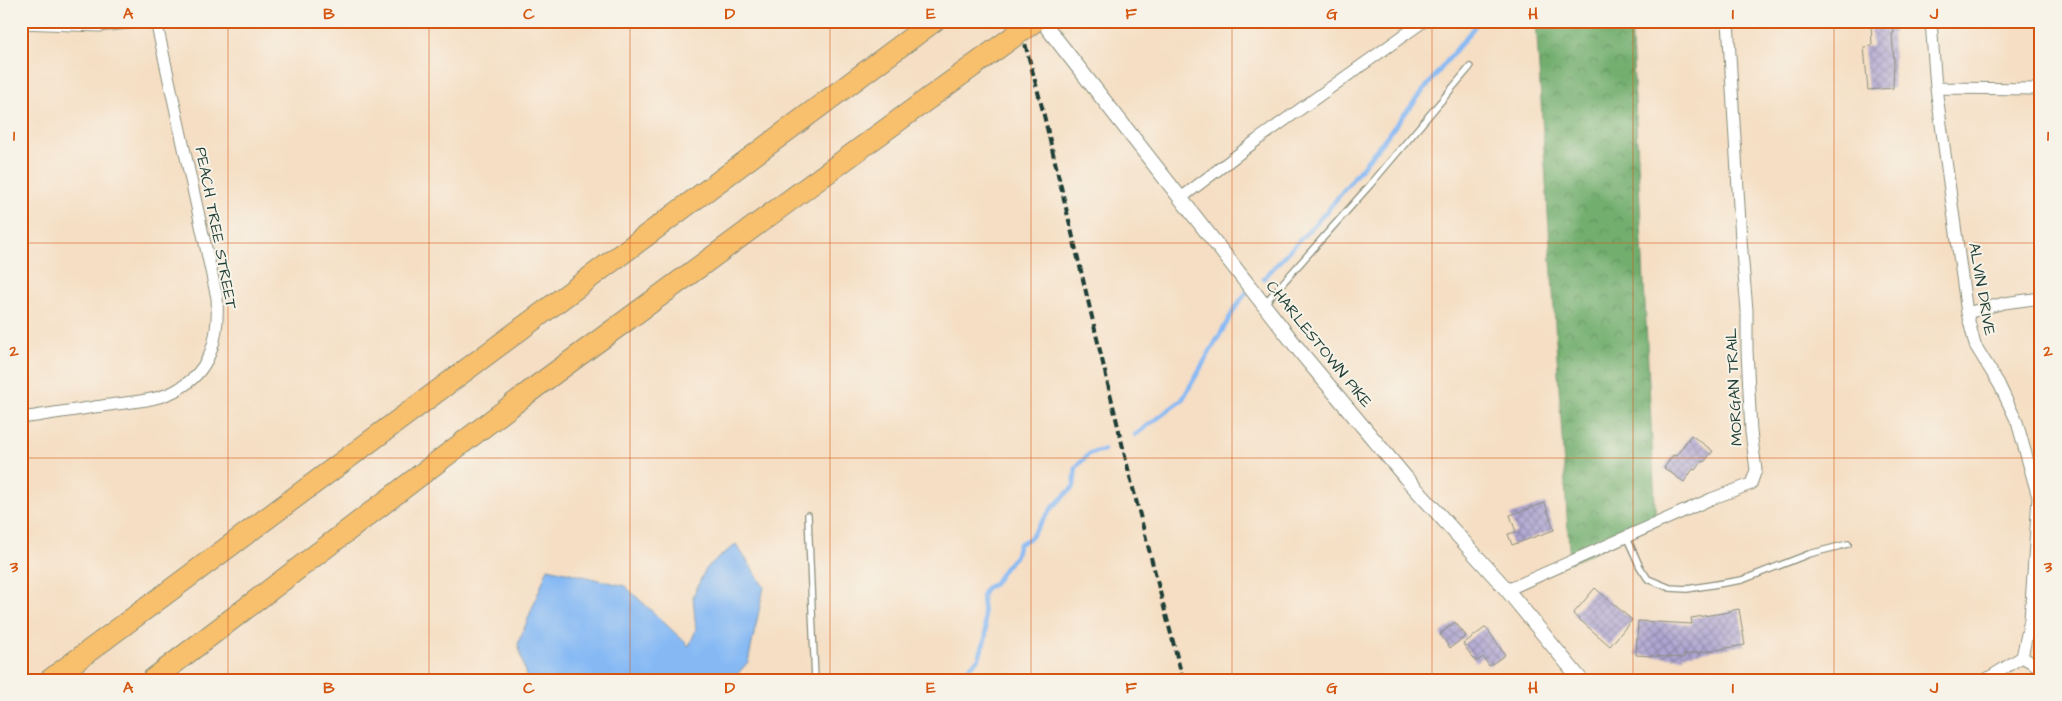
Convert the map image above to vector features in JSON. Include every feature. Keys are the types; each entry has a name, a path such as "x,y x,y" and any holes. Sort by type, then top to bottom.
{"highway":[{"path":"50,680 934,21"},
{"path":"152,680 537,386 1036,21"}],"street":[{"path":"21,23 99,26 149,21"},
{"name":"PEACH TREE STREET","path":"21,418 149,399 179,389 197,374 208,359 215,343 218,320 217,298 156,21"},
{"name":"CHARLESTOWN PIKE","path":"1042,21 1264,304 1406,478 1507,590 1581,680"},
{"path":"1180,198 1257,140 1424,21"},
{"name":"MORGAN TRAIL","path":"1507,590 1711,499 1751,484 1756,470 1751,432 1746,350 1747,310 1728,21"},
{"name":"ALVIN DRIVE","path":"1931,21 1936,88 1967,313 1975,345 1999,384 2017,422 2039,497 2030,620 2022,657"},
{"path":"1936,88 2041,89"},
{"path":"1967,313 2004,303 2041,298"},
{"path":"1985,680 2022,657 2041,668"}],"lane":[{"path":"1264,304 1370,185 1470,67"},
{"path":"808,516 815,680"},
{"path":"1627,538 1640,567 1648,579 1670,588 1687,589 1742,580 1809,554 1848,544"}],"green space":[{"path":"1536,21 1631,21 1656,524 1570,563"}],"water":[{"path":"736,544 764,587 748,662 732,680 527,680 518,644 548,568 625,586 689,646 696,630 693,596 706,568"}],"building":[{"path":"1871,21 1893,21 1893,88 1868,90 1864,47 1872,46"},
{"path":"1691,435 1713,451 1704,462 1702,461 1695,470 1693,469 1684,482 1664,468 1673,455 1676,456"},
{"path":"1545,503 1554,530 1512,545 1508,534 1516,532 1510,515"},
{"path":"1595,588 1632,620 1610,646 1573,614"},
{"path":"1739,609 1745,645 1684,655 1684,658 1636,655 1638,621 1692,624 1691,618"},
{"path":"1455,622 1466,636 1450,648 1440,634"},
{"path":"1486,627 1505,655 1489,666 1483,657 1476,662 1463,644"}],"waterway":[{"path":"1264,278 1327,211 1479,21"},
{"path":"1135,435 1182,400 1237,305 1246,293"},
{"path":"957,680 979,658 986,636 982,596 986,588 994,584 1006,566 1015,557 1019,544 1030,538 1052,508 1074,486 1076,467 1090,453 1104,450"}],"railway":[{"path":"1019,21 1042,107 1130,477 1183,680"}]}
